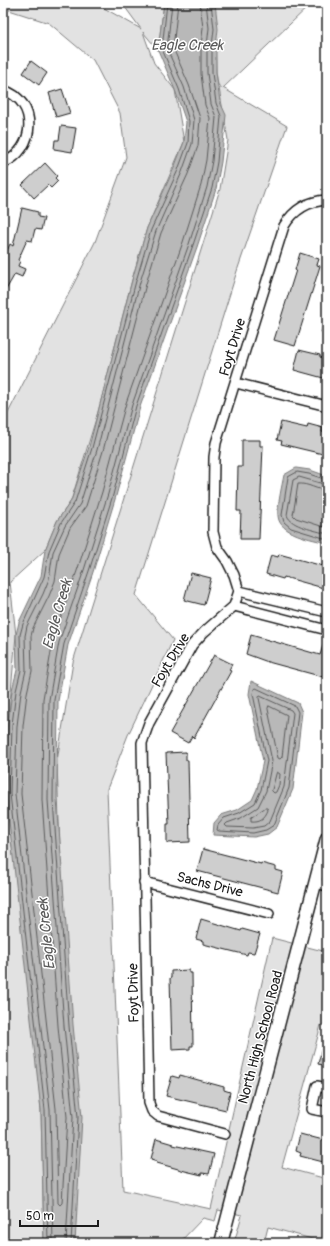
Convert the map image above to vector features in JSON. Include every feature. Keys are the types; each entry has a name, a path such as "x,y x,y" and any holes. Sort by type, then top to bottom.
{"street":[{"path":"3,90 10,92 21,102 28,115 29,124 28,134 23,148 16,155 3,163"},
{"name":"Foyt Drive","path":"239,591 234,575 227,561 217,547 213,532 214,450 284,226 293,214 305,205 327,200"},
{"path":"236,383 327,406"},
{"path":"327,612 239,591 234,606 327,630"},
{"name":"Foyt Drive","path":"225,1134 158,1116 152,1111 149,1103 142,750 144,736 149,723 192,645 204,632 234,606"},
{"name":"North High School Road","path":"221,1243 321,884 327,838"},
{"name":"Sachs Drive","path":"144,882 269,914"},
{"path":"327,1088 318,1086 312,1109 327,1112"}],"shaded area":[{"path":"3,3 95,3 141,29 122,3 164,3 158,50 143,32 154,63 175,90 184,142 147,228 98,412 71,501 57,521 45,550 10,582 16,635 8,725 41,1110 44,1243 3,1243 3,950 5,995 3,927 3,423 95,242 126,157 120,113 93,60 49,23 3,8"},
{"path":"214,3 312,3 223,88 287,126 237,271 136,595 173,640 128,735 107,789 123,1190 211,1209 272,938 327,952 327,1026 321,1025 282,1167 327,1179 327,1243 268,1227 264,1243 234,1243 242,1215 218,1210 215,1221 203,1218 179,1243 73,1243 57,761 73,662 220,189 228,140 219,88 222,88 218,85 216,72"}],"water":[{"name":"Eagle Creek","path":"164,3 215,3 218,29 216,72 220,102 226,115 221,162 216,189 140,407 116,496 93,572 68,645 58,701 57,799 73,1025 82,1117 75,1243 44,1243 41,1110 6,794 8,725 12,690 17,670 16,635 19,622 41,576 45,550 57,521 71,501 89,447 147,228 184,142 186,122 175,90 158,50"},
{"path":"327,307 327,335 321,332"},
{"path":"296,468 310,470 327,476 327,543 297,535 284,527 280,522 278,507 284,475"},
{"path":"251,681 298,703 302,712 293,789 277,827 268,834 254,837 213,835 214,823 221,815 237,810 252,800 257,789 263,761 249,694"}],"building":[{"path":"31,61 47,73 39,85 23,73"},
{"path":"62,89 70,113 56,117 49,93"},
{"path":"61,126 76,128 72,152 54,149 55,140 59,140"},
{"path":"45,163 57,176 55,178 58,181 51,188 48,185 34,198 22,185"},
{"path":"22,208 38,212 38,217 44,218 41,230 35,229 32,241 27,240 18,260 20,261 18,266 25,269 22,277 15,274 3,295 3,254 5,255 10,244 13,246"},
{"path":"300,253 319,259 317,265 320,266 295,346 274,340"},
{"path":"299,350 320,355 320,357 327,359 327,379 294,370"},
{"path":"281,422 307,428 308,424 323,428 322,432 327,433 327,455 281,444 282,441 277,440"},
{"path":"242,440 260,440 260,446 263,446 259,539 240,539 241,511 237,511 238,467 242,467"},
{"path":"279,554 323,566 322,568 327,569 327,589 284,577 283,579 266,574 271,555 278,557"},
{"path":"191,573 211,578 204,605 184,600"},
{"path":"251,635 320,655 325,639 327,639 327,678 268,662 246,654"},
{"path":"214,655 232,664 229,670 231,671 194,738 192,736 188,743 170,733"},
{"path":"186,752 186,760 188,760 190,842 167,843 167,824 169,824 166,753"},
{"path":"203,849 276,867 276,870 283,872 278,892 197,871"},
{"path":"201,919 241,931 242,929 260,934 254,953 248,952 247,955 203,944 203,941 196,939"},
{"path":"189,970 189,973 192,973 193,1046 190,1046 190,1049 172,1050 171,971"},
{"path":"324,1040 327,1040 327,1066 318,1064"},
{"path":"180,1075 224,1087 224,1090 230,1092 226,1110 166,1096 172,1076 179,1078"},
{"path":"300,1134 327,1141 327,1163 300,1156 301,1153 296,1151"},
{"path":"156,1139 173,1145 214,1154 209,1174 202,1173 202,1175 157,1163 157,1161 151,1159"}]}
